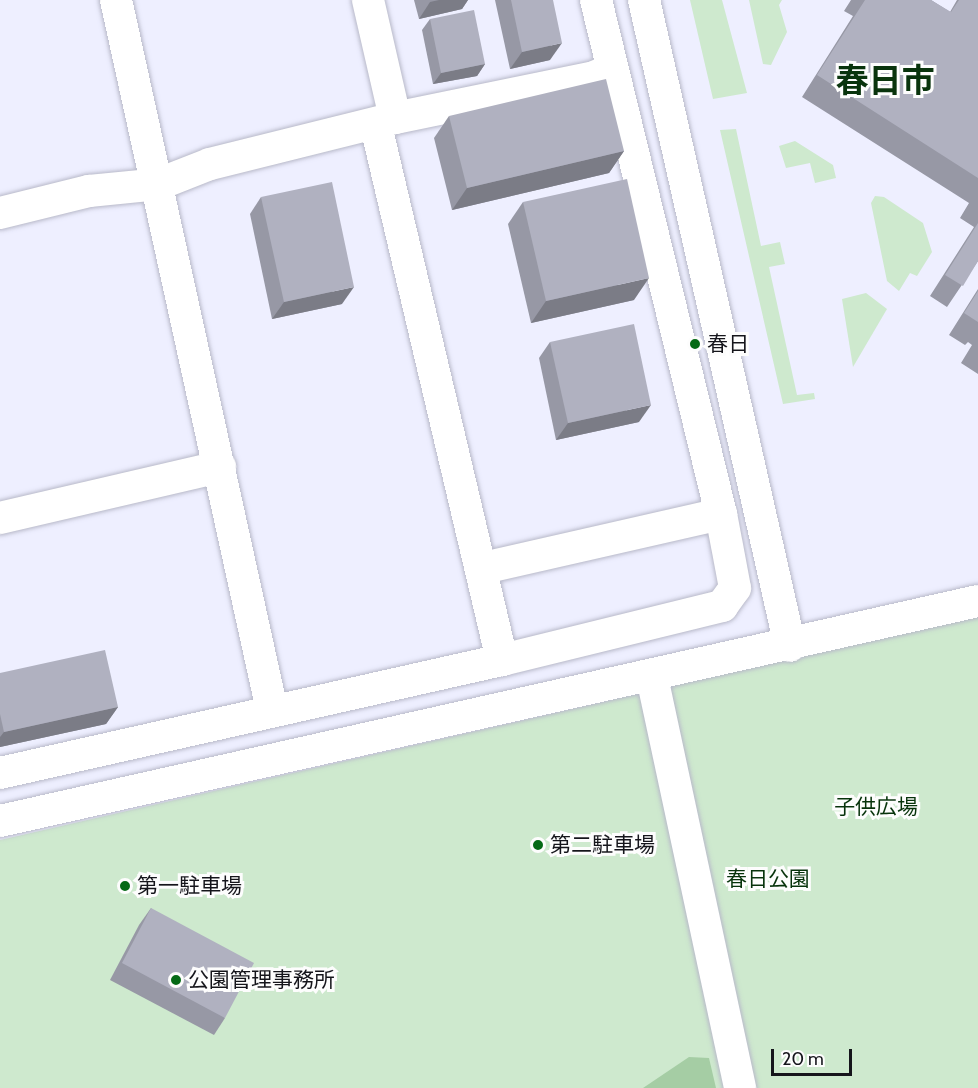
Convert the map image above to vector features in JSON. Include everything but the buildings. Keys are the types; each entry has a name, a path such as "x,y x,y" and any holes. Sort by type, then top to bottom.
{"street":[{"path":"116,0 159,184 272,710"},
{"path":"368,0 385,122 502,660"},
{"path":"0,772 502,660 722,606 735,588 721,514 596,0"},
{"path":"644,0 790,646"},
{"path":"0,213 89,191 159,184 210,164 385,122 594,77 612,69"},
{"path":"0,518 220,467"},
{"path":"483,568 721,514"},
{"path":"0,821 790,646 978,601"},
{"path":"655,691 740,1088"}],"green space":[{"path":"690,0 722,0 747,93 713,99"},
{"path":"749,0 782,0 779,5 787,32 771,65 763,64"},
{"path":"736,129 761,246 780,242 785,264 769,267 797,395 814,393 815,399 783,404 720,130"},
{"path":"795,141 833,165 836,178 815,183 810,163 786,168 779,146"},
{"path":"875,196 884,197 923,223 932,252 917,276 910,273 899,291 887,281 871,203"},
{"path":"866,293 887,309 853,367 842,299"},
{"name":"春日公園","path":"978,616 978,1088 0,1088 0,840"},
{"path":"689,1057 709,1058 716,1088 643,1088"}],"place":[{"name":"春日","path":"695,344"},
{"name":"第二駐車場","path":"538,845"},
{"name":"第一駐車場","path":"125,886"},
{"name":"公園管理事務所","path":"176,980"}],"district":[{"name":"春日市","path":"885,81"}],"park label":[{"name":"子供広場","path":"876,807"}]}
